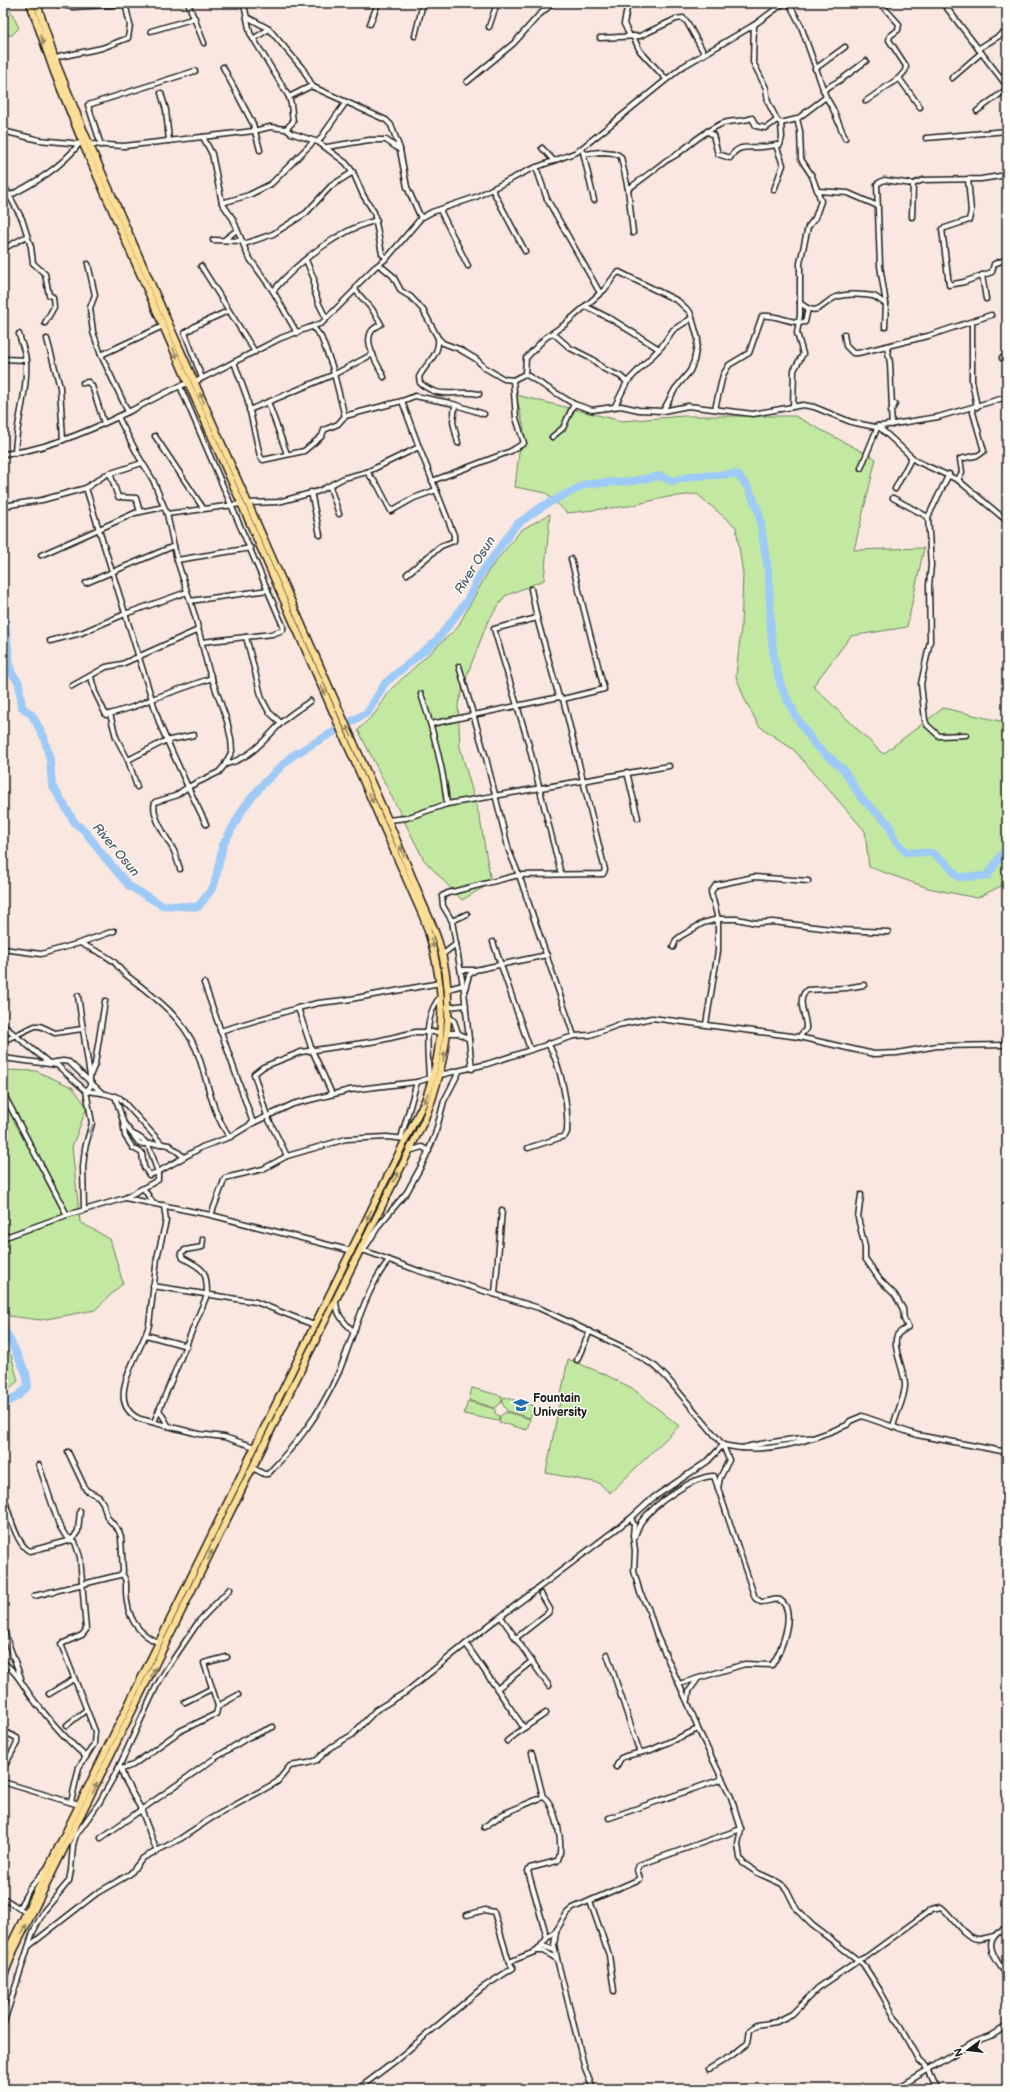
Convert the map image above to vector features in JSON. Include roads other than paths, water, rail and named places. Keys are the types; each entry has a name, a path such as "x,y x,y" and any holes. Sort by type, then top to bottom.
{"highway":[{"path":"3,1978 14,1950 159,1643 314,1325 352,1251 404,1138 426,1098 440,1032 442,996 433,944 424,919 358,761 244,504 188,383 84,144 54,72 30,3"},
{"path":"37,3 84,144 195,382 244,504"},
{"path":"3,1960 5,1950 82,1807 361,1250 430,1106 440,1075 448,1016 448,988 442,954 434,929 388,820 358,761"}],"street":[{"path":"50,3 73,6 126,3 130,25 130,35 128,38 102,48 59,57 55,60"},
{"path":"188,3 204,43"},
{"path":"242,3 248,17 248,28 253,39 292,104 291,134"},
{"path":"370,24 378,3"},
{"path":"415,36 423,3"},
{"path":"489,27 497,3"},
{"path":"467,82 514,42 539,15 553,3"},
{"path":"628,3 624,24 640,51 666,79"},
{"path":"583,152 666,79 704,53 754,25 784,3"},
{"path":"789,3 801,26 823,90 845,138"},
{"path":"866,101 899,78 905,72 906,66 889,40 890,36 898,30 899,24 880,3"},
{"path":"943,3 1007,88 977,111"},
{"path":"248,17 269,29 303,69 308,82 314,88"},
{"path":"151,30 195,18"},
{"path":"600,38 644,34 676,19 683,18 687,22 704,53"},
{"path":"707,131 713,135 718,154 730,158 733,152 743,146 761,147 780,145 782,137 779,122 768,102 766,88 753,62 754,25"},
{"path":"253,39 269,29"},
{"path":"978,48 1007,31"},
{"path":"815,68 845,47"},
{"path":"952,78 981,53"},
{"path":"823,90 842,79 866,61"},
{"path":"223,67 253,124 260,150"},
{"path":"101,145 88,105 195,71"},
{"path":"899,78 920,106"},
{"path":"1002,80 1007,78"},
{"path":"288,97 311,86 389,122 400,150 407,187 421,218"},
{"path":"161,93 166,110 169,141"},
{"path":"628,189 707,131 721,124 733,120 744,121 752,118 756,126 766,128 779,122 797,119 826,97"},
{"path":"318,142 346,102"},
{"path":"793,407 794,370 803,354 797,333 800,303 800,262 808,227 815,218 821,205 821,197 812,176 801,159 800,131 797,119"},
{"path":"286,129 292,125"},
{"path":"3,131 39,140 124,146 254,131 270,127 286,129 291,134 313,142 318,142 328,147 346,162 353,172 377,220 383,262"},
{"path":"926,138 1006,131 1007,139"},
{"path":"203,137 212,154 222,203 233,219 248,256 273,292 297,333"},
{"path":"328,147 370,140 386,140 400,150"},
{"path":"222,203 249,195 271,184 313,142"},
{"path":"3,199 35,182 67,160 84,144"},
{"path":"774,190 783,165 776,145"},
{"path":"542,148 554,160"},
{"path":"583,152 594,200"},
{"path":"195,382 281,338 313,327 326,318 355,290 357,285 387,258 421,218 492,189 536,167 554,160 583,152 618,154 624,169 628,189 633,233"},
{"path":"536,167 547,199 600,293"},
{"path":"213,240 243,243 272,234 306,213 331,186 353,172"},
{"path":"885,327 886,304 880,266 877,184 884,180 913,184 923,180 968,180 1007,175"},
{"path":"968,180 971,211 969,220 942,229 949,285 964,282 992,272 994,264 1007,259"},
{"path":"3,184 22,219 33,262 45,274 49,295 53,297 54,304 45,323"},
{"path":"912,217 913,184"},
{"path":"492,189 525,251"},
{"path":"818,191 848,193 878,206"},
{"path":"440,210 468,266"},
{"path":"273,292 306,260 323,247 350,230 377,220"},
{"path":"224,240 237,230"},
{"path":"3,249 27,236"},
{"path":"382,254 387,258"},
{"path":"306,260 314,279 314,290 326,318"},
{"path":"88,264 96,294 90,308 93,332 101,355 128,412"},
{"path":"200,266 255,352"},
{"path":"379,266 393,276 401,291 411,297 423,310 438,338 443,343 459,349 476,359 486,368 504,379 513,380 525,374"},
{"path":"525,374 526,358 545,338 600,293 610,283 615,275 620,272 678,301 690,312 692,318 698,339 694,361 690,371 675,389 663,411"},
{"path":"982,275 986,299"},
{"path":"355,290 372,308 381,324 372,330 368,338 373,354 384,377"},
{"path":"800,303 808,309 820,309 832,298 846,296 874,296 886,304"},
{"path":"585,306 613,320 658,349"},
{"path":"715,409 723,375 729,365 748,353 762,316 775,316 799,324 805,322 808,309"},
{"path":"202,378 185,333 197,324 228,311"},
{"path":"844,334 846,346 853,352 887,347 972,322 990,315"},
{"path":"614,408 627,382 658,349 673,330 692,318"},
{"path":"972,322 972,381 977,407"},
{"path":"101,355 163,326"},
{"path":"313,327 321,337 335,374 345,418"},
{"path":"553,333 570,348 592,359 627,382"},
{"path":"15,453 18,423 24,405 27,360 19,334"},
{"path":"438,338 439,343 433,358 419,376 420,383 432,391 444,395 467,392 479,394"},
{"path":"47,339 60,387 63,440"},
{"path":"887,347 890,363 893,406 892,425"},
{"path":"249,410 335,374 373,354"},
{"path":"3,359 27,360"},
{"path":"234,362 249,410 260,456 263,460 304,451 322,436 324,430 338,424 345,418 345,416 402,401 415,396 455,405 484,414"},
{"path":"525,374 574,404 592,410 621,406 640,410 663,411 688,406 753,414 793,407 814,407 851,422 875,427 938,418 1007,397"},
{"path":"432,481 511,451 524,443 516,418 513,380"},
{"path":"83,383 88,382 92,386 104,423"},
{"path":"3,454 21,453 63,440 118,417 188,383"},
{"path":"180,386 233,506 283,626 282,630 272,634 202,642"},
{"path":"402,401 454,535 454,541 441,546 407,574"},
{"path":"268,402 287,454"},
{"path":"552,437 566,424 574,404"},
{"path":"455,405 453,422 458,443"},
{"path":"958,480 962,472 960,458 984,451 972,408"},
{"path":"118,417 142,463 153,480 167,514 177,560 231,739 232,751 226,764 219,772 188,787 175,796 156,801 153,806 180,869"},
{"path":"878,426 912,457 933,469 949,474 958,480 1007,521"},
{"path":"861,468 878,426"},
{"path":"155,436 203,508"},
{"path":"167,514 203,508 278,502 330,487 344,478 367,472 419,447"},
{"path":"895,489 912,457"},
{"path":"3,506 42,500 86,488 110,473 142,463"},
{"path":"367,472 378,486 391,511 414,498 436,490"},
{"path":"110,473 118,497 136,498 140,512"},
{"path":"949,474 928,517 931,565 929,585 930,641 921,684 925,720 927,725 939,736 966,735"},
{"path":"330,487 339,514"},
{"path":"86,488 88,499"},
{"path":"79,490 85,493 99,528 165,741 206,824"},
{"path":"311,492 320,535"},
{"path":"892,498 928,517"},
{"path":"40,555 99,528 140,512 164,507"},
{"path":"86,583 174,546"},
{"path":"177,560 251,548"},
{"path":"431,724 604,689 571,559"},
{"path":"472,1069 461,970 452,921 443,906 442,896 448,893 518,875 603,874 605,870 582,782 571,724 561,698 536,618 531,589"},
{"path":"190,601 268,590"},
{"path":"50,641 81,634 125,614 187,592"},
{"path":"536,618 494,629 517,707 561,874"},
{"path":"72,686 91,677 106,666 122,664 198,630"},
{"path":"246,637 262,698 269,712 281,723"},
{"path":"459,666 475,715 508,851 547,955 574,1036"},
{"path":"91,677 103,711 106,715 133,707 152,698 212,678"},
{"path":"421,694 431,724 445,781 447,804"},
{"path":"226,764 249,754 273,734 281,723 310,701"},
{"path":"110,714 116,737 128,760 137,787"},
{"path":"128,760 165,741 194,735"},
{"path":"388,820 406,818 447,804 669,766"},
{"path":"627,772 638,818"},
{"path":"706,1024 718,951 718,919 711,892 716,885 754,877 808,881"},
{"path":"452,921 466,914"},
{"path":"673,947 676,940 681,936 703,923 718,919 737,919 756,923 773,922 839,930 888,932"},
{"path":"3,949 41,954 80,943 114,931"},
{"path":"493,942 530,1049"},
{"path":"80,943 112,960 123,972 154,996 180,1020 196,1049 210,1094 225,1131 230,1137"},
{"path":"442,954 456,944"},
{"path":"461,970 474,970 547,955"},
{"path":"464,991 469,975 474,970"},
{"path":"220,1032 318,1003 440,983"},
{"path":"204,984 253,1123"},
{"path":"448,988 463,985"},
{"path":"799,1037 806,1029 802,998 807,990 846,988 864,985"},
{"path":"78,996 90,1076"},
{"path":"123,1121 140,1144 144,1168 149,1175 158,1172 202,1147 230,1137 253,1123 293,1104 332,1094 417,1082 431,1077 428,1032 432,1008 442,996"},
{"path":"86,1091 90,1087 90,1076 95,1064 105,1001"},
{"path":"448,1007 466,1005"},
{"path":"298,1008 312,1050 332,1094"},
{"path":"448,1016 456,1025 458,1033"},
{"path":"440,1075 472,1069 548,1043 574,1036 590,1036 630,1022 652,1018 799,1037 874,1054 897,1053 937,1046 1007,1045"},
{"path":"3,1025 49,1063 66,1061 102,1093"},
{"path":"3,1042 34,1026 40,1026 55,1032 82,1029"},
{"path":"286,1156 268,1116 255,1077 256,1071 290,1055 312,1050 377,1041 416,1032 440,1032"},
{"path":"447,1032 458,1033 469,1039"},
{"path":"528,1148 566,1136 567,1132 566,1099 555,1059 548,1043"},
{"path":"3,1058 49,1063 62,1067 86,1091 92,1123 85,1148 82,1167 84,1210"},
{"path":"459,1072 444,1101 429,1151 407,1192 361,1250 539,1308 629,1350 656,1367 723,1445 729,1460 720,1478 718,1488"},
{"path":"79,1073 79,1084"},
{"path":"211,1216 225,1178 263,1169 286,1156 346,1139 387,1137 404,1138 417,1082"},
{"path":"86,1091 102,1093 120,1098 134,1111 145,1127 162,1144"},
{"path":"3,1093 68,1215"},
{"path":"115,1096 123,1121 125,1136 133,1148 142,1153"},
{"path":"3,1238 68,1215 125,1198 144,1189 159,1179 149,1144 132,1133"},
{"path":"140,1144 169,1145 184,1157"},
{"path":"409,1151 422,1147 429,1151"},
{"path":"144,1189 153,1203"},
{"path":"861,1195 858,1218 865,1247 865,1258 880,1280 895,1295 903,1309 904,1319 908,1326 898,1334 897,1338 898,1352 905,1384 903,1398 893,1427"},
{"path":"125,1198 164,1205 352,1251"},
{"path":"164,1205 166,1222 153,1286 151,1313 146,1335 132,1363 123,1392 128,1410 132,1416 199,1434 224,1437 255,1447"},
{"path":"495,1294 502,1210"},
{"path":"154,1422 187,1346 206,1296 207,1279 203,1272 195,1263 183,1258 181,1253 185,1250 202,1247 204,1242 203,1239"},
{"path":"252,1468 259,1472 268,1474 307,1430 317,1416 337,1375 369,1294 389,1260"},
{"path":"153,1286 206,1296 256,1302 314,1325"},
{"path":"337,1296 338,1312 341,1320 354,1332"},
{"path":"577,1360 590,1331"},
{"path":"146,1335 187,1346"},
{"path":"159,1410 168,1425"},
{"path":"723,1445 743,1448 751,1445 782,1442 804,1437 813,1439 847,1425 856,1417 867,1417 917,1435 1007,1452"},
{"path":"29,1946 97,1893 130,1874 143,1858 180,1839 210,1819 277,1782 290,1766 318,1760 331,1747 352,1735 376,1710 406,1692 466,1644 631,1518 653,1498 708,1461 723,1445"},
{"path":"68,1452 86,1490 99,1497 104,1503 107,1517 119,1531 122,1543 122,1574 126,1580 128,1609 133,1623 145,1635 159,1643"},
{"path":"39,1465 61,1531 77,1544 83,1584 86,1630 82,1635 61,1644 95,1731 95,1737 92,1748 79,1767 71,1802"},
{"path":"633,1539 641,1522 676,1492 698,1480 712,1476 718,1488 755,1598 761,1602 776,1599 781,1600 787,1615 788,1623 781,1645 772,1665 745,1664 679,1684"},
{"path":"3,1493 14,1527 26,1549 35,1550 72,1540 78,1531 80,1512"},
{"path":"631,1518 634,1525 634,1571 638,1588 698,1729 731,1797 741,1829 738,1844 740,1858 743,1863 782,1884 787,1890 797,1910 812,1925 859,1960 879,1989 919,2061 928,2069 931,2079 937,2089"},
{"path":"34,1596 122,1574"},
{"path":"3,2025 16,1979 33,1932 44,1911 69,1881 72,1870 73,1845 76,1835 93,1810 99,1804 156,1687 175,1655 199,1621 230,1589"},
{"path":"516,1638 548,1613 550,1609 540,1594"},
{"path":"501,1617 549,1686"},
{"path":"3,1629 22,1680 35,1702 56,1728 86,1757"},
{"path":"466,1644 524,1728"},
{"path":"607,1654 640,1753"},
{"path":"122,1769 133,1765 180,1731 216,1714 218,1706 211,1689 204,1664 227,1657"},
{"path":"497,1689 532,1661"},
{"path":"3,1662 22,1680"},
{"path":"10,1667 16,1664"},
{"path":"49,1694 74,1679"},
{"path":"687,1702 689,1692 697,1679"},
{"path":"185,1702 211,1689"},
{"path":"218,1706 238,1695"},
{"path":"67,1725 86,1710"},
{"path":"507,1741 546,1713"},
{"path":"101,1838 214,1758 247,1738 273,1727"},
{"path":"616,1767 622,1758 640,1753 698,1729"},
{"path":"3,1731 17,1738 17,1743 3,1769"},
{"path":"532,1753 543,1797 550,1802 555,1816 562,1852 557,1861 534,1866 528,1871 547,1938"},
{"path":"119,1765 122,1769 130,1792 140,1809 157,1852"},
{"path":"609,1818 722,1779"},
{"path":"3,1782 93,1810"},
{"path":"484,1827 503,1814 543,1797"},
{"path":"509,1962 537,1951 543,1946 547,1938 556,1931 570,1910 640,1879 637,1870 638,1865 741,1829"},
{"path":"19,1908 40,1874 49,1866"},
{"path":"3,1898 25,1912"},
{"path":"590,1901 609,1955 614,1991"},
{"path":"709,2069 748,2043 750,2030 757,2025 776,2022 792,2014 818,1988 859,1960 866,1957 932,1909 941,1907 950,1913 963,1932 977,1939 994,1936 1007,1927"},
{"path":"358,2089 394,2062 482,1988 513,1968 509,1962 494,1912 485,1910 467,1915"},
{"path":"556,1931 554,1950 585,2069 593,2089"},
{"path":"994,1936 990,1945 992,1953 1007,1976"},
{"path":"543,1946 554,1950"},
{"path":"537,1951 544,1951 557,1959"},
{"path":"896,2089 972,2043 991,2036 1007,2026"}],"waterway":[{"name":"River Osun","path":"3,606 11,672 19,683 22,707 32,715 44,737 50,760 52,785 75,823 85,831 129,886 162,905 198,907 214,886 223,845 244,807 263,784 292,756 368,712 385,683 437,640 467,601 480,575 516,525 543,506 586,484 633,481 660,476 672,481 694,476 737,474 749,489 759,513 769,577 771,632 774,659 781,686 795,715 815,745 844,770 861,798 889,824 894,839 906,852 932,853 946,863 958,877 987,876 1007,847"},
{"name":"River Osun","path":"3,1326 26,1373 28,1386 19,1395 3,1405"}],"place":[{"name":"Fountain University","path":"521,1405"}]}
